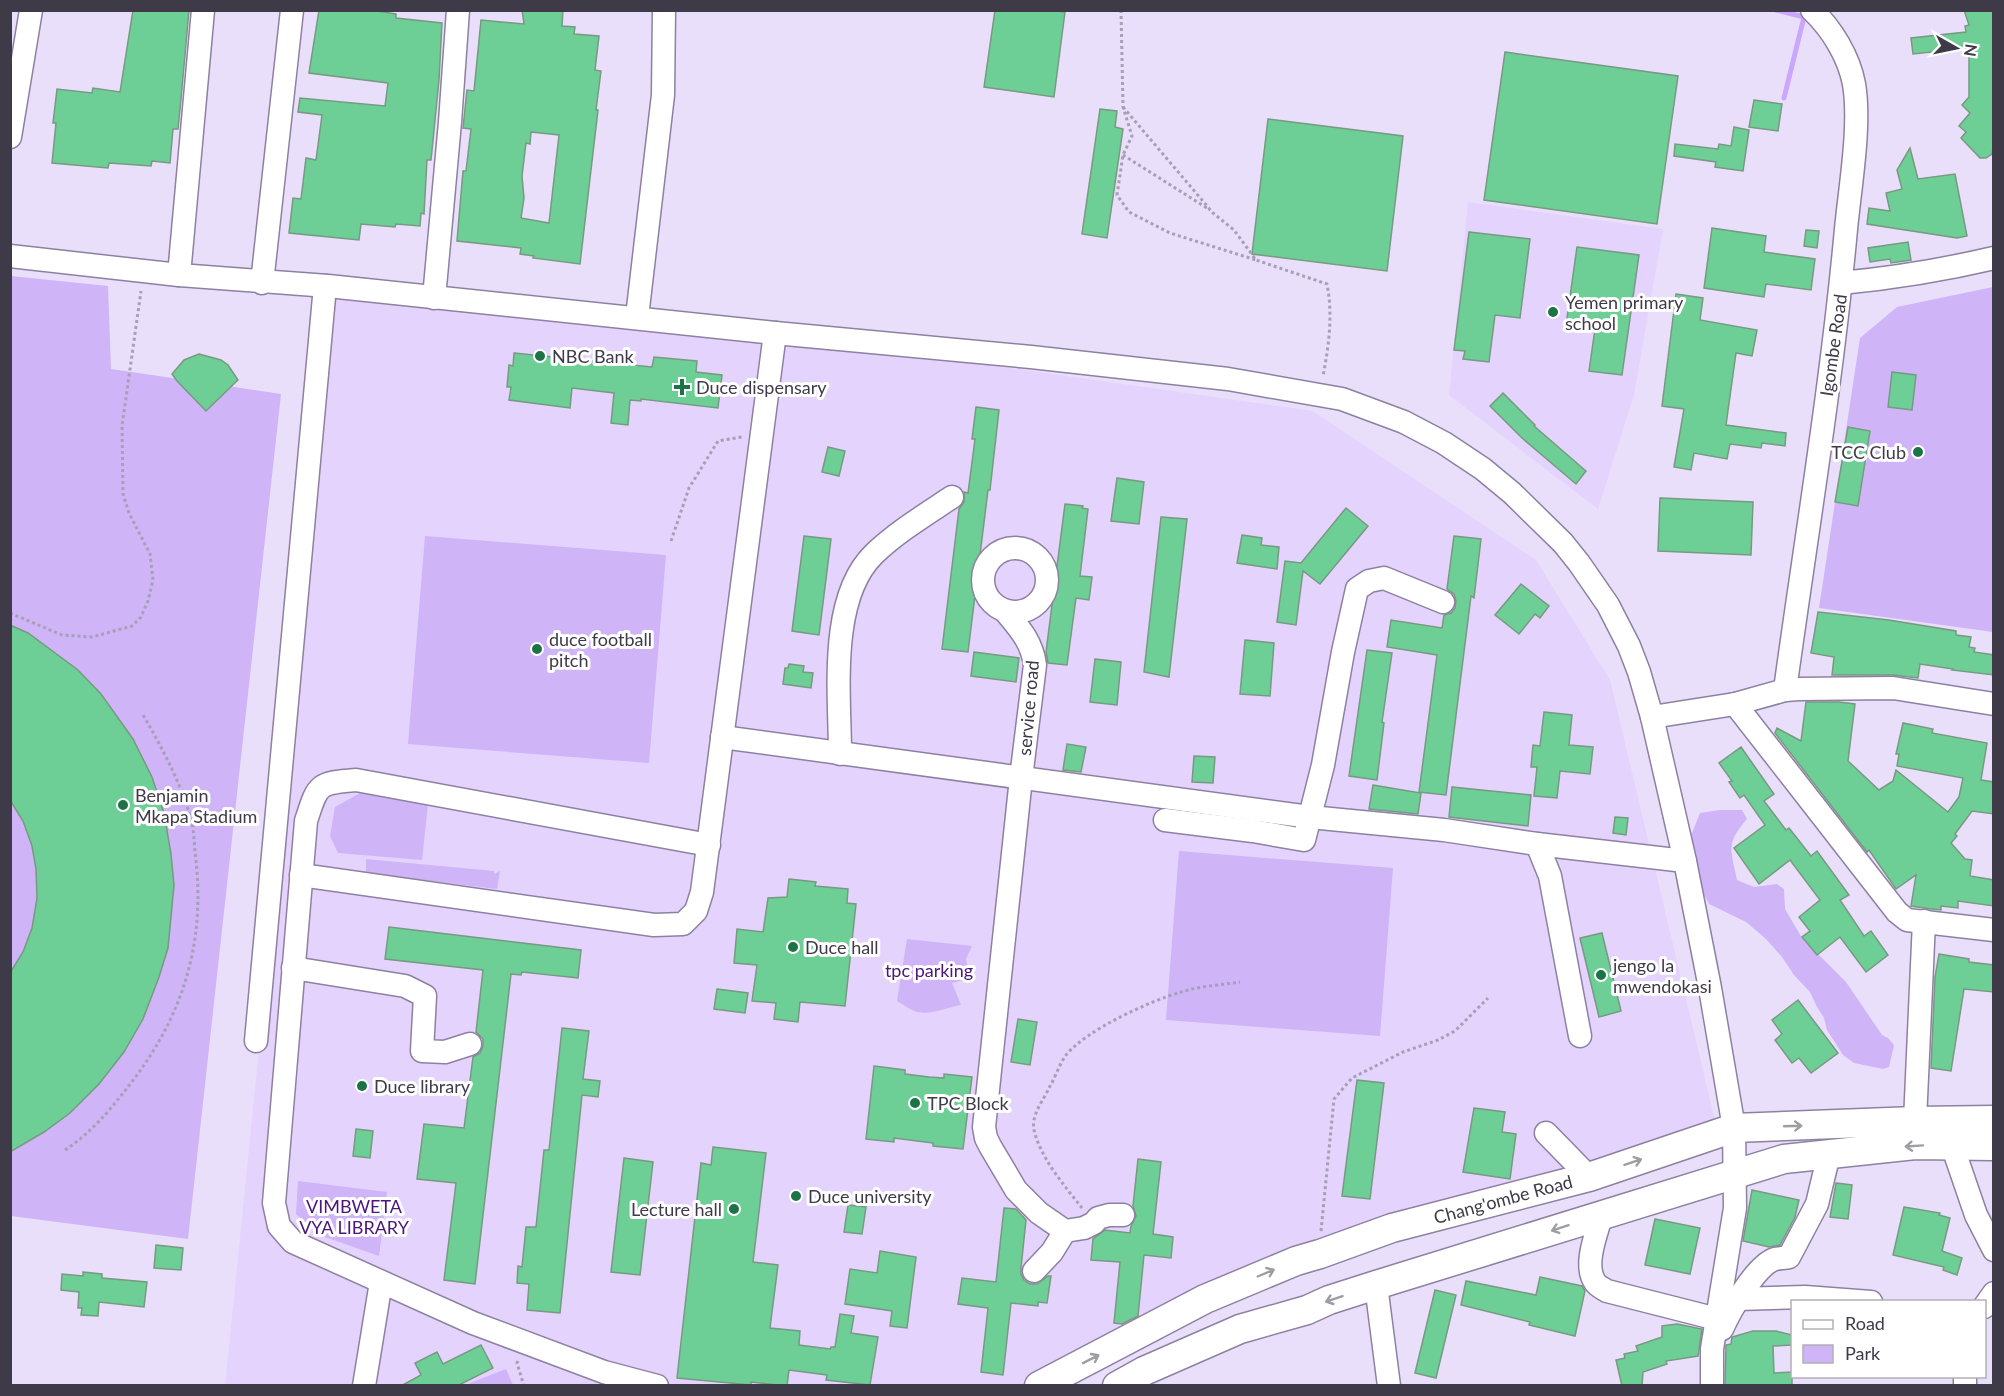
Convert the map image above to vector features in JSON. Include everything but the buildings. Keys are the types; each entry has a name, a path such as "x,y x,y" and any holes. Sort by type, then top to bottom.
{"main road":[{"name":"Chang'ombe Road","path":"1039,1386 1205,1299 1296,1261 1392,1228 1589,1177 1734,1128 1994,1120"},
{"path":"1118,1386 1144,1371 1240,1329 1307,1310 1329,1300 1376,1285 1784,1159 1916,1145 1994,1146"}],"street":[{"path":"10,137 31,10"},
{"path":"179,275 193,143 203,10"},
{"path":"262,283 292,10"},
{"path":"434,298 458,10"},
{"path":"637,317 663,95 664,10"},
{"name":"Igombe Road","path":"1785,690 1841,283 1856,120 1854,84 1842,50 1823,20 1812,10"},
{"path":"10,256 179,275 325,286 637,317 1228,379 1319,394 1363,406 1427,433 1483,469 1538,517 1568,549 1608,605 1639,672 1652,717 1685,861 1734,1128 1736,1208 1712,1349 1712,1386"},
{"path":"1841,283 1893,278 1994,258"},
{"path":"256,1041 325,286"},
{"path":"301,875 654,925 683,924 696,911 702,892 709,845 775,333"},
{"path":"840,753 839,663 845,610 857,576 873,555 904,529 951,497"},
{"path":"1165,820 1304,840 1323,765 1357,589 1369,581 1384,578 1443,602"},
{"name":"service road","path":"1005,611 1026,635 1034,652 1035,665 984,1127 990,1146 1016,1190 1039,1213 1065,1232"},
{"path":"1652,717 1735,704 1785,690 1893,688 1994,704"},
{"path":"1735,704 1897,912 1906,920 1994,930"},
{"path":"722,737 1310,817 1444,830 1537,844 1685,861"},
{"path":"657,1386 604,1372 473,1323 292,1242 279,1226 274,1203 306,821 315,793 329,782 356,780 709,845"},
{"path":"1537,844 1550,876 1580,1036"},
{"path":"1915,1121 1917,1031 1924,921"},
{"path":"293,968 405,986 425,996 422,1051 445,1052 470,1044"},
{"path":"1546,1133 1589,1177"},
{"path":"1952,1145 1976,1215 1994,1250"},
{"path":"1712,1349 1738,1299 1761,1270 1773,1259 1789,1257 1817,1204 1829,1154"},
{"path":"1602,1214 1592,1249 1591,1267 1595,1282 1607,1291 1717,1319"},
{"path":"1034,1271 1052,1252 1065,1232 1094,1223 1098,1218 1123,1215"},
{"path":"364,1386 381,1282"},
{"path":"1376,1285 1389,1386"},
{"path":"1738,1299 1805,1297 1845,1300"}],"path":[{"path":"1121,10 1123,107 1132,136 1123,155 1117,195 1129,212 1170,233 1327,284 1331,307 1328,351 1319,394"},
{"path":"1123,107 1214,213"},
{"path":"1123,155 1214,213 1234,230 1256,260"},
{"path":"10,613 62,635 92,637 132,626 141,616 148,601 153,580 150,554 125,504 123,494 122,426 144,271"},
{"path":"671,541 689,488 718,441 761,435"},
{"path":"65,1150 86,1136 135,1079 159,1045 190,972 199,900 191,817 170,760 142,712"},
{"path":"1098,1218 1088,1215 1061,1182 1043,1152 1034,1129 1034,1118 1065,1056 1084,1037 1154,1002 1182,991 1240,982"},
{"path":"1320,1254 1334,1099 1352,1078 1403,1052 1438,1040 1455,1030 1488,998"}],"shaded area":[{"name":"Yemen primary school","path":"1468,202 1663,229 1634,395 1598,509 1449,395"},
{"path":"335,297 912,354 1313,411 1536,560 1610,680 1716,1125 1156,1311 1024,1385 225,1386"}],"green space":[{"name":"Benjamin Mkapa Stadium","path":"11,276 108,286 111,369 281,394 188,1239 11,1216"},
{"name":"TCC Club","path":"1993,287 1993,632 1819,608 1860,338 1897,307"},
{"name":"duce football pitch","path":"425,536 666,555 649,763 408,744"},
{"path":"360,793 428,804 422,860 338,853 330,836 335,807"},
{"path":"1742,810 1747,819 1733,841 1732,854 1737,880 1754,887 1777,884 1784,889 1785,909 1802,938 1846,982 1882,1035 1894,1045 1889,1067 1883,1069 1854,1063 1843,1055 1827,1030 1824,1018 1810,992 1794,975 1782,957 1746,922 1709,904 1691,869 1690,838 1700,813"},
{"path":"1179,851 1393,868 1380,1036 1166,1020"},
{"path":"366,859 494,871 494,874 500,871 497,889 366,873"},
{"name":"tpc parking","path":"907,939 972,946 966,959 970,978 952,983 961,1005 923,1013 897,1001"},
{"name":"VIMBWETA VYA LIBRARY","path":"298,1181 387,1192 379,1256 322,1236 296,1214"},
{"path":"506,1369 513,1385 469,1385 470,1383"}],"waterway":[{"path":"1776,10 1804,17 1784,98"}],"place":[{"name":"Yemen primary school","path":"1553,312"},
{"name":"NBC Bank","path":"540,356"},
{"name":"Duce dispensary","path":"682,387"},
{"name":"TCC Club","path":"1918,452"},
{"name":"duce football pitch","path":"537,649"},
{"name":"Benjamin Mkapa Stadium","path":"123,805"},
{"name":"Duce hall","path":"793,947"},
{"name":"jengo la mwendokasi","path":"1601,975"},
{"name":"Duce library","path":"362,1086"},
{"name":"TPC Block","path":"915,1103"},
{"name":"Duce university","path":"796,1196"},
{"name":"Lecture hall","path":"734,1209"}]}
